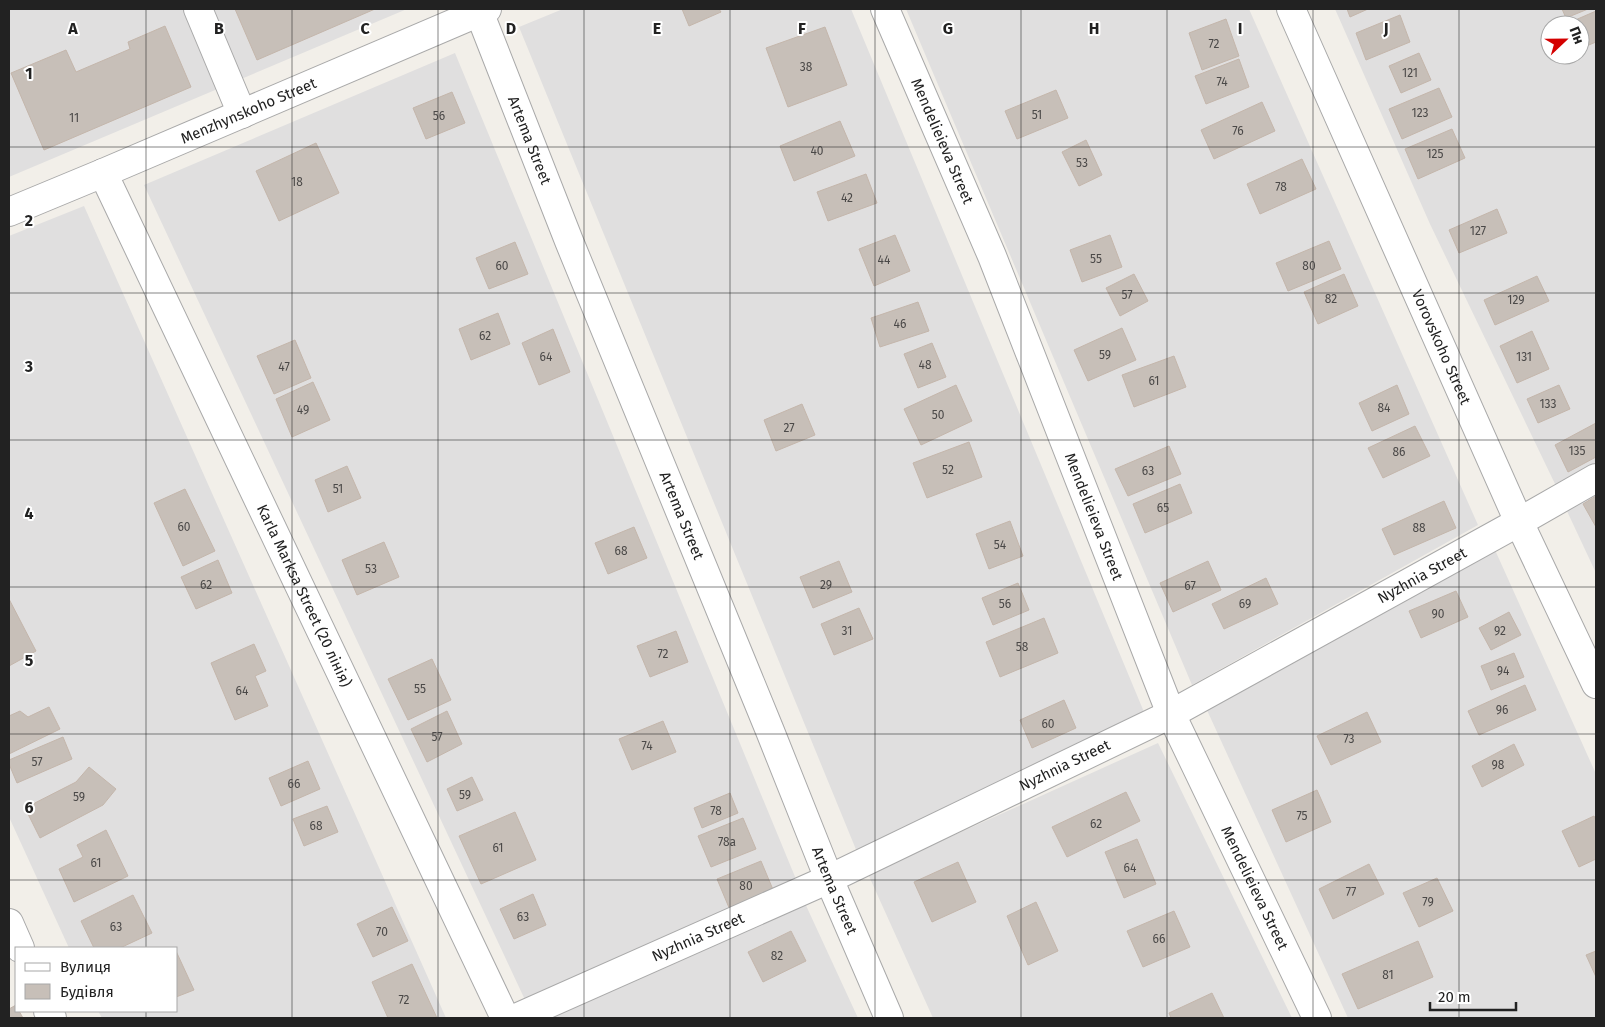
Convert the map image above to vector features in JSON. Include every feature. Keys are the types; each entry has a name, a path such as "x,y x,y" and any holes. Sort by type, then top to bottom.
{"street":[{"path":"198,9 242,114"},
{"name":"Mendelieieva Street","path":"885,9 992,256 1172,714 1317,1018"},
{"name":"Vorovskoho Street","path":"1291,9 1519,522 1596,684"},
{"name":"Menzhynskoho Street","path":"9,212 482,10"},
{"name":"Artema Street","path":"482,10 570,241 829,879 889,1018"},
{"name":"Karla Marksa Street (20 лiнiя)","path":"103,173 505,1018"},
{"name":"Nyzhnia Street","path":"516,1018 829,879 1172,714 1596,478"},
{"path":"9,923 20,947"}],"shaded area":[{"path":"9,9 407,9 9,177"},
{"path":"563,9 851,9 1144,712 857,852 519,27"},
{"path":"906,9 1249,9 1478,525 1192,685"},
{"path":"1335,9 1596,9 1596,462 1556,486 1430,224"},
{"path":"455,53 798,884 526,1002 144,185"},
{"path":"84,206 446,1018 102,1018 99,1012 178,1012 178,947 69,947 9,817 9,236"},
{"path":"1596,492 1596,573 1566,509"},
{"path":"1495,550 1596,774 1596,1018 1348,1018 1206,708"},
{"path":"1158,743 1292,1018 933,1018 868,874"},
{"path":"803,899 858,1018 542,1018"}],"building":[{"path":"235,9 375,9 257,60"},
{"path":"682,9 719,9 721,12 689,26"},
{"path":"1347,9 1368,9 1350,17"},
{"path":"1562,9 1588,9 1573,15 1565,15"},
{"path":"1596,11 1596,42 1590,44 1590,15 1587,15"},
{"path":"1400,15 1410,42 1366,60 1356,33"},
{"path":"1226,19 1239,56 1202,70 1189,33"},
{"path":"165,26 191,87 44,150 11,73 66,50 76,72 130,49 128,42"},
{"path":"825,27 847,85 788,107 766,48"},
{"path":"1419,53 1431,80 1401,93 1389,66"},
{"path":"1239,59 1249,87 1206,104 1195,76"},
{"path":"1439,88 1452,117 1402,139 1389,109"},
{"path":"1056,90 1068,118 1017,139 1005,111"},
{"path":"452,92 465,123 426,139 413,108"},
{"path":"1262,102 1275,131 1214,159 1201,130"},
{"path":"840,121 855,156 794,181 780,146"},
{"path":"1452,129 1465,158 1418,179 1405,149"},
{"path":"1086,140 1102,175 1079,186 1062,152"},
{"path":"316,143 339,193 279,221 256,171"},
{"path":"1302,159 1316,189 1260,214 1247,184"},
{"path":"866,174 877,203 828,221 817,192"},
{"path":"1497,209 1507,233 1459,253 1449,230"},
{"path":"895,235 910,271 874,286 859,249"},
{"path":"1110,235 1122,267 1082,282 1070,250"},
{"path":"1329,241 1341,269 1288,291 1276,263"},
{"path":"515,242 528,274 489,289 476,258"},
{"path":"1134,274 1148,301 1120,316 1106,288"},
{"path":"1344,274 1358,306 1318,324 1304,292"},
{"path":"1537,276 1549,301 1495,325 1484,300"},
{"path":"918,302 929,331 880,347 871,318"},
{"path":"498,313 510,344 471,360 459,329"},
{"path":"1122,328 1136,360 1088,381 1074,350"},
{"path":"553,329 570,372 539,385 522,343"},
{"path":"1532,331 1549,369 1517,383 1500,346"},
{"path":"295,340 311,378 274,394 257,356"},
{"path":"932,343 946,377 918,388 904,354"},
{"path":"1174,356 1186,387 1134,407 1122,375"},
{"path":"313,382 330,420 292,437 276,399"},
{"path":"956,385 972,421 921,445 904,409"},
{"path":"1397,385 1409,414 1372,431 1359,403"},
{"path":"1559,385 1570,409 1538,423 1527,399"},
{"path":"802,404 815,435 776,451 764,420"},
{"path":"1596,423 1596,457 1568,472 1555,445"},
{"path":"1415,426 1430,456 1383,478 1368,448"},
{"path":"969,442 982,477 927,498 913,463"},
{"path":"1169,446 1181,474 1128,496 1115,469"},
{"path":"347,466 361,498 328,512 315,480"},
{"path":"1180,484 1192,513 1145,533 1133,504"},
{"path":"185,489 215,551 183,566 154,503"},
{"path":"1596,496 1596,527 1583,504"},
{"path":"1444,501 1456,528 1394,555 1382,529"},
{"path":"1010,521 1023,556 989,569 976,534"},
{"path":"634,527 647,558 608,574 595,543"},
{"path":"384,542 399,577 357,595 342,560"},
{"path":"218,560 232,593 196,609 181,577"},
{"path":"839,561 852,592 813,608 800,577"},
{"path":"1208,561 1221,590 1173,612 1160,583"},
{"path":"1266,578 1278,604 1224,629 1212,604"},
{"path":"1018,583 1029,610 993,625 982,598"},
{"path":"1456,591 1468,617 1421,638 1409,611"},
{"path":"9,599 36,651 9,666"},
{"path":"859,608 873,639 834,655 821,624"},
{"path":"1509,612 1521,635 1491,650 1479,628"},
{"path":"1044,618 1058,653 1000,677 986,642"},
{"path":"676,631 688,662 650,677 637,646"},
{"path":"254,644 266,671 255,676 268,706 235,720 211,663"},
{"path":"1514,653 1524,677 1491,690 1481,666"},
{"path":"432,659 451,700 408,720 388,679"},
{"path":"1525,685 1536,710 1479,735 1468,711"},
{"path":"1064,700 1076,728 1032,748 1020,720"},
{"path":"49,707 60,729 9,754 9,716 20,711 28,717"},
{"path":"447,711 462,744 427,762 411,729"},
{"path":"1367,712 1381,742 1331,765 1317,736"},
{"path":"663,721 676,752 632,770 619,739"},
{"path":"63,737 72,759 17,783 9,760"},
{"path":"1514,744 1524,765 1482,787 1472,766"},
{"path":"308,761 320,789 281,806 269,778"},
{"path":"89,767 116,789 103,805 40,838 25,808 76,782"},
{"path":"472,777 483,800 457,811 447,789"},
{"path":"1317,790 1331,822 1286,842 1272,810"},
{"path":"1126,792 1140,821 1067,857 1052,827"},
{"path":"730,793 738,813 702,828 694,808"},
{"path":"327,806 338,832 304,846 293,819"},
{"path":"515,812 536,860 481,884 459,836"},
{"path":"1594,816 1596,820 1596,859 1579,867 1562,831"},
{"path":"743,818 756,849 711,867 698,836"},
{"path":"106,830 128,876 74,902 59,869 83,857 77,845"},
{"path":"1137,839 1156,884 1124,898 1105,852"},
{"path":"761,861 774,892 730,910 717,879"},
{"path":"958,862 976,902 932,922 914,882"},
{"path":"1369,864 1384,894 1333,919 1319,889"},
{"path":"1437,878 1453,911 1419,927 1403,893"},
{"path":"533,894 546,925 514,939 500,909"},
{"path":"133,895 152,933 122,947 94,947 81,921"},
{"path":"1036,902 1058,951 1028,965 1007,916"},
{"path":"392,907 408,941 373,957 357,924"},
{"path":"1174,911 1190,947 1143,967 1127,931"},
{"path":"791,931 806,961 763,982 748,952"},
{"path":"1418,941 1433,977 1358,1009 1342,974"},
{"path":"1596,951 1596,977 1586,955"},
{"path":"178,955 194,990 178,996"},
{"path":"412,964 437,1018 388,1018 372,982"},
{"path":"1212,993 1224,1018 1171,1018 1169,1013"},
{"path":"15,1006 15,1012 20,1012 23,1018 9,1018 9,1009"}]}
